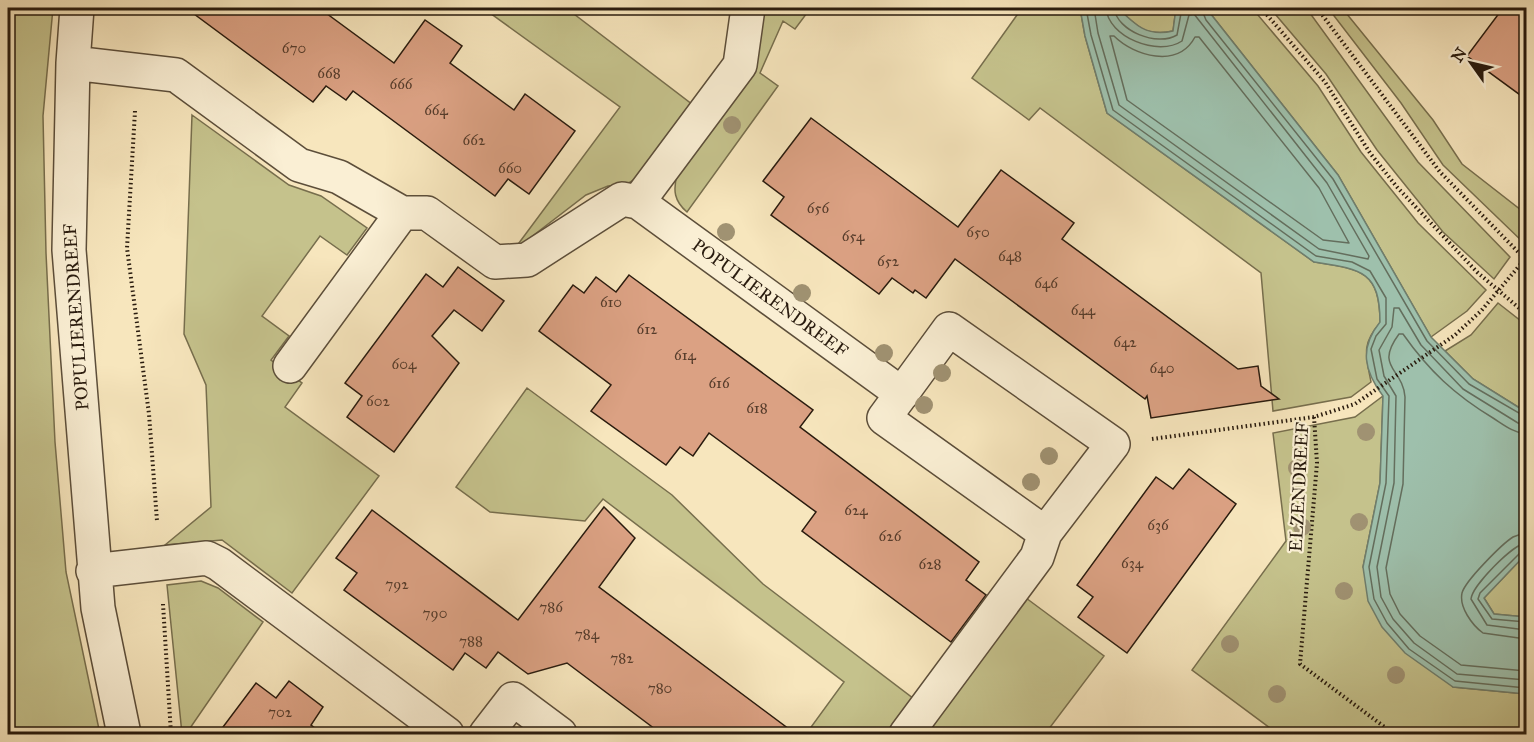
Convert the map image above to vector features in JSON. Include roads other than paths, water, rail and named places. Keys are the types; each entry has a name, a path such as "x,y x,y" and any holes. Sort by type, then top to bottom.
{"street":[{"name":"POPULIERENDREEF","path":"77,8 73,63 69,250 93,571 106,654 124,735"},
{"path":"73,63 176,75 299,165 339,177 402,213 427,213 495,262 527,260 622,199 638,202 740,65 748,8"},
{"name":"POPULIERENDREEF","path":"638,202 902,394"},
{"path":"290,366 402,213"},
{"path":"906,735 1037,557 1045,533 1113,444 949,329 884,418 1045,533"},
{"path":"93,571 207,558 219,564 447,735"},
{"path":"486,735 513,699 560,735"}],"water":[{"path":"1080,8 1118,8 1142,28 1164,32 1173,31 1176,8 1206,8 1338,175 1431,337 1473,379 1526,412 1526,554 1484,598 1494,614 1526,617 1526,694 1453,687 1405,653 1382,627 1368,601 1363,567 1380,483 1383,396 1372,378 1366,359 1369,341 1380,322 1379,305 1371,282 1355,270 1314,262 1107,113 1085,36"}]}
